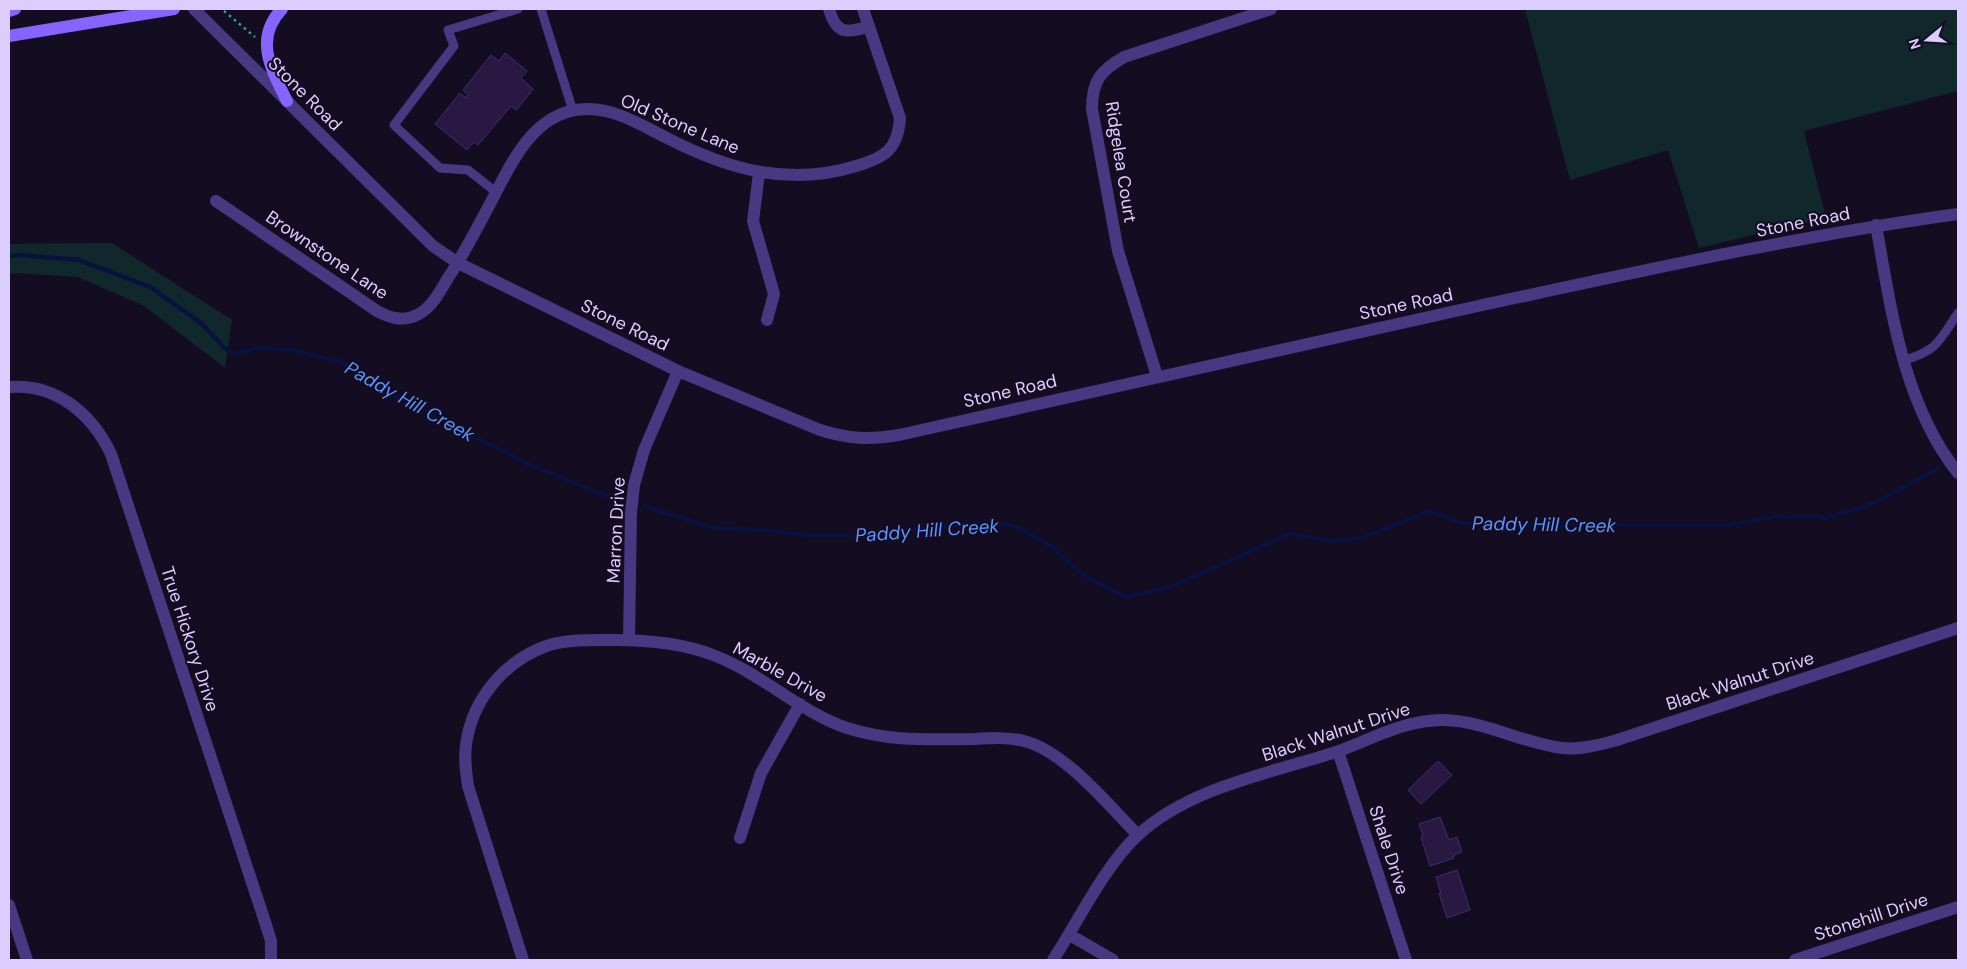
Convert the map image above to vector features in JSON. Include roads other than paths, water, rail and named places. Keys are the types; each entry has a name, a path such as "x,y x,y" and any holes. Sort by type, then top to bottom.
{"main road":[{"path":"9,11 15,9"},
{"path":"9,36 174,9"},
{"path":"282,9 269,29 267,45 269,65 287,101"}],"street":[{"name":"Stone Road","path":"194,9 433,246 458,262 678,371 838,436 876,439 1594,281 1876,225 1958,214"},
{"path":"829,9 833,23 840,29 852,32 869,26"},
{"name":"Old Stone Lane","path":"458,262 519,150 528,138 553,118 573,111 590,109 621,116 708,158 759,173 799,175 845,170 878,158 888,152 895,142 899,131 900,118 862,9"},
{"name":"Ridgelea Court","path":"1157,376 1118,251 1092,109 1092,96 1095,84 1100,74 1110,65 1124,57 1271,9"},
{"path":"759,173 753,220 774,294 767,320"},
{"name":"Brownstone Lane","path":"216,201 377,311 395,318 411,317 424,311 435,299 458,262"},
{"path":"1876,225 1894,321 1911,382 1926,420 1947,459 1958,472"},
{"name":"Marron Drive","path":"629,640 631,513 634,485 644,450 678,371"},
{"name":"True Hickory Drive","path":"9,387 40,389 56,395 69,403 93,423 102,435 111,454 266,925 271,941 271,960"},
{"name":"Black Walnut Drive","path":"1053,960 1103,880 1138,835 1166,814 1195,798 1338,751 1398,728 1442,720 1482,725 1543,745 1563,748 1581,748 1614,741 1958,628"},
{"name":"Marble Drive","path":"523,960 468,786 465,765 469,729 478,706 492,684 504,671 535,651 550,645 569,641 629,640 681,645 712,654 766,681 800,704 845,727 878,737 1025,741 1040,748 1073,769 1138,835"},
{"path":"740,838 761,774 800,704"},
{"name":"Shale Drive","path":"1338,751 1406,960"},
{"path":"9,905 27,960"},
{"name":"Stonehill Drive","path":"1795,960 1958,907"},
{"path":"1070,935 1114,960"}],"lane":[{"path":"496,192 468,170 440,168 394,125 454,46 448,30 518,9"},
{"path":"541,9 573,111"},
{"path":"1905,360 1923,354 1933,348 1958,313"}],"waterway":[{"name":"Paddy Hill Creek","path":"9,256 20,255 79,260 150,287 201,323 225,348 234,354 257,348 293,350 342,362 397,397 528,464 596,492 620,499"},
{"name":"Paddy Hill Creek","path":"644,506 714,528 763,530 806,535 858,536 988,522 1009,525 1023,530 1051,546 1086,577 1126,597 1170,587 1290,534 1333,541 1362,538 1429,511 1463,523 1573,525 1730,525 1781,515 1783,517 1818,516 1825,518 1876,502 1939,468"}]}
